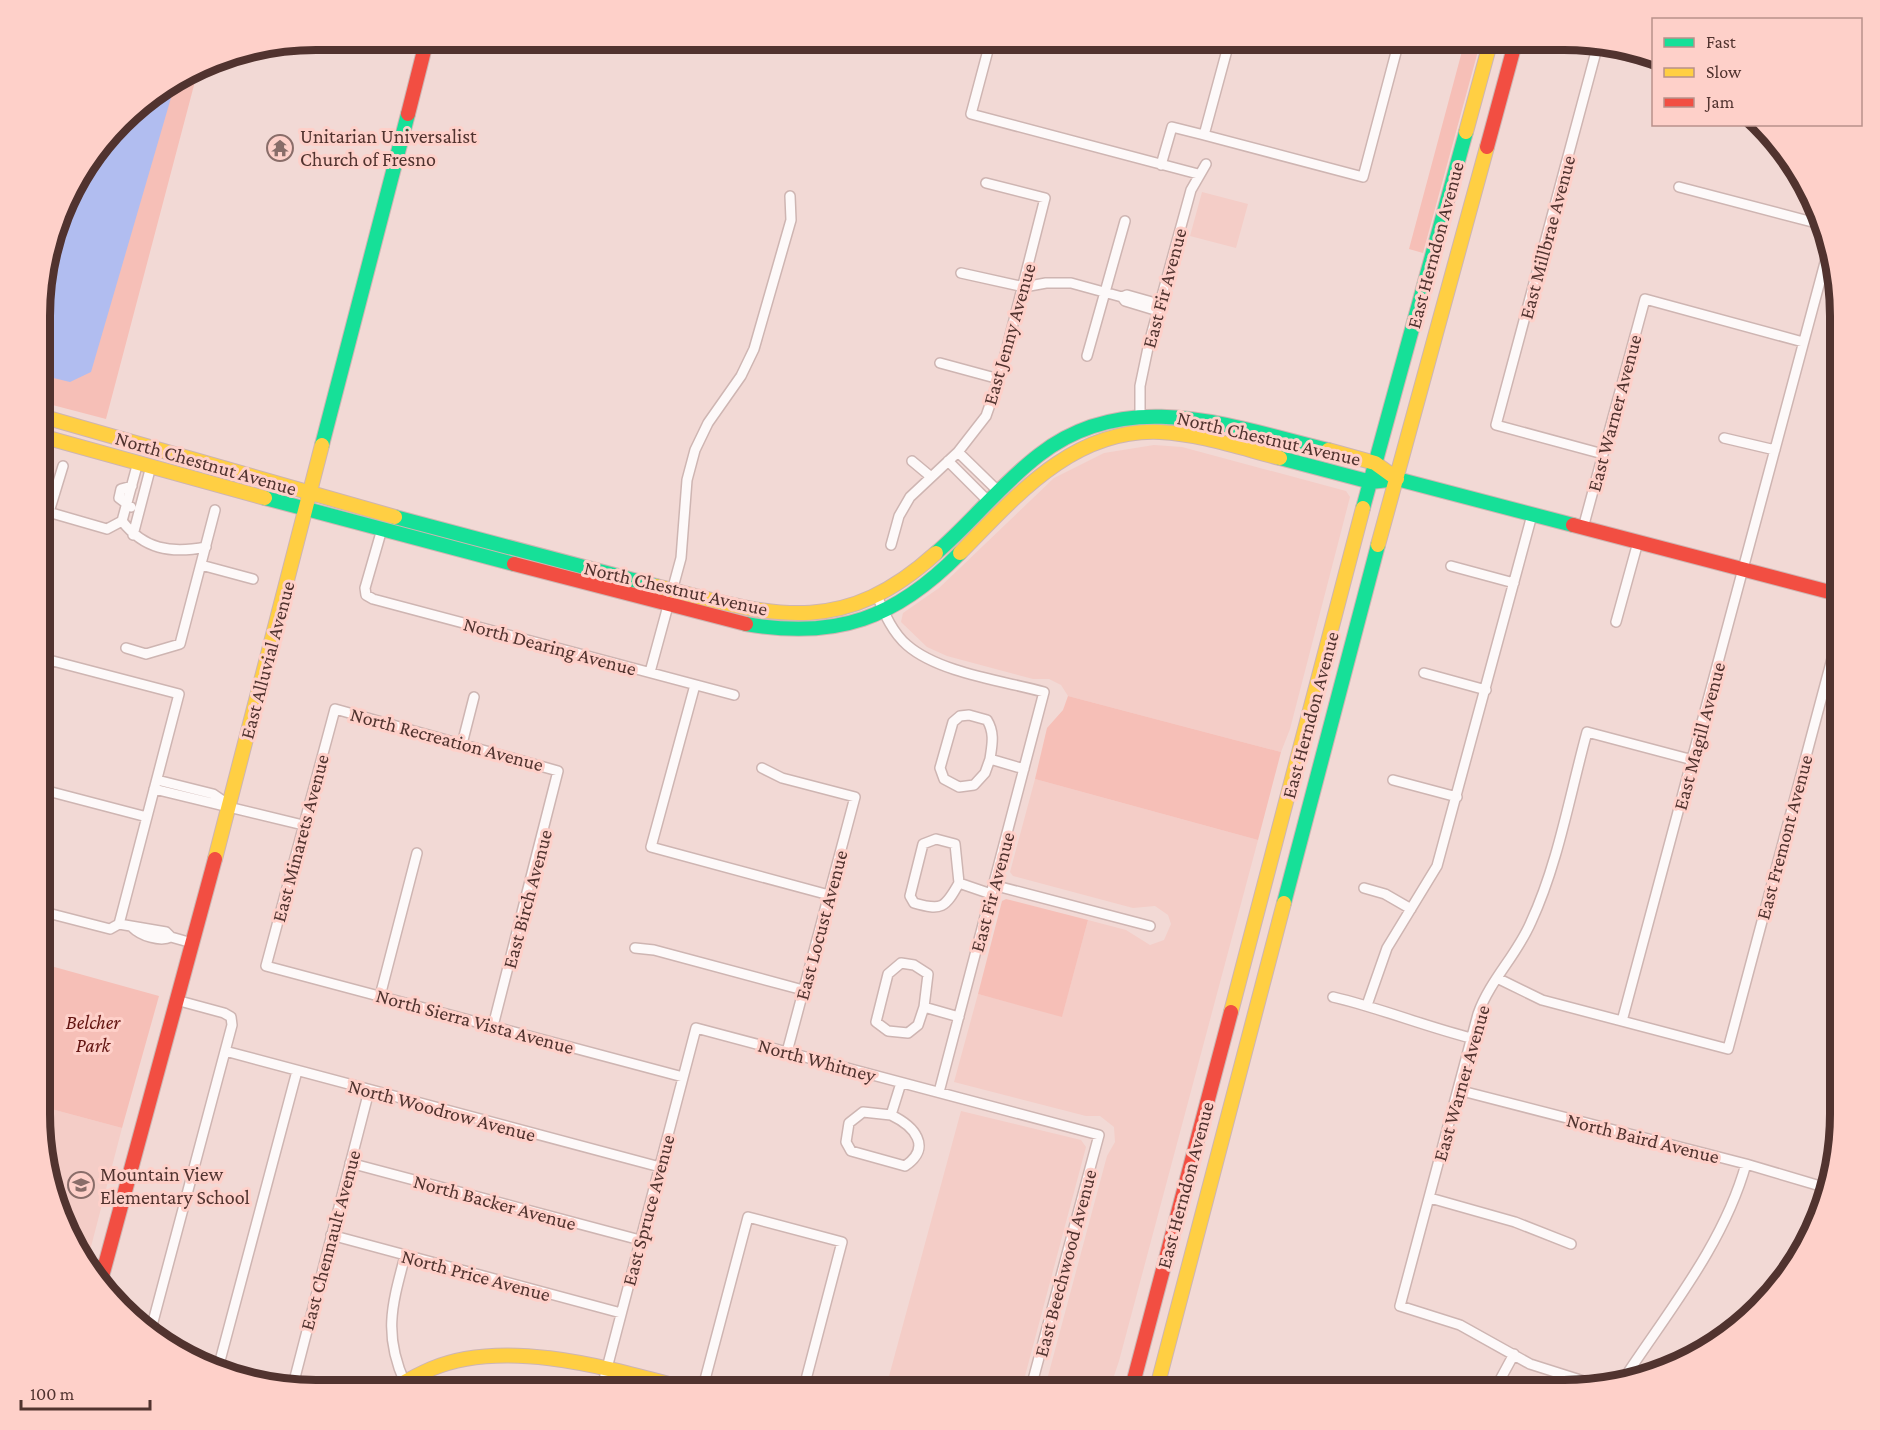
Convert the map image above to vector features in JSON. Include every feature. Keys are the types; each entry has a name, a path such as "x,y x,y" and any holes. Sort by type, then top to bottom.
{"main road":[{"name":"East Alluvial Avenue","path":"103,1273 311,494 377,224 424,50"},
{"name":"East Herndon Avenue","path":"1134,1380 1375,463 1488,50"},
{"name":"East Herndon Avenue","path":"1159,1380 1397,478 1513,50"},
{"name":"North Chestnut Avenue","path":"50,419 311,494 673,590 734,606 790,614 836,611 878,597 909,579 924,567 1033,458 1077,432 1114,420 1171,415 1203,420 1375,463 1397,478 1830,592"},
{"path":"1020,491 1050,455 1059,449 1090,435 1131,425 1140,416"},
{"path":"1136,433 1146,423 1193,426 1203,420"},
{"name":"North Chestnut Avenue","path":"50,438 306,509 735,622 780,630 801,631 843,626 884,612 939,574 1038,473 1095,441 1136,433 1187,436 1371,482 1397,478"},
{"path":"410,1380 432,1368 472,1359 546,1357 607,1368 652,1380"}],"street":[{"path":"988,50 971,114 1198,174"},
{"path":"1204,135 1227,50"},
{"path":"1161,165 1172,127 1363,177 1397,50"},
{"name":"East Millbrae Avenue","path":"1596,52 1496,425 1604,454"},
{"name":"East Fir Avenue","path":"1140,416 1142,370 1191,190 1198,174 1206,164"},
{"name":"East Jenny Avenue","path":"891,545 899,516 910,497 958,452 986,416 999,379 1024,287 1045,198 986,183"},
{"path":"1678,187 1813,222"},
{"path":"650,672 681,558 687,480 695,450 708,423 741,376 754,349 791,220 790,196"},
{"path":"1087,356 1125,221"},
{"name":"East Magill Avenue","path":"1622,1021 1825,263"},
{"path":"961,273 1024,287 1046,283 1071,283 1122,297 1125,301 1159,307"},
{"name":"East Warner Avenue","path":"1583,528 1645,299 1803,342"},
{"path":"940,363 999,379"},
{"path":"1724,438 1775,450"},
{"path":"958,452 993,496"},
{"path":"912,461 930,476"},
{"path":"948,461 993,496"},
{"path":"50,512 107,529 122,521 132,486 144,464"},
{"path":"133,535 139,509 144,464"},
{"path":"50,498 63,466"},
{"path":"126,506 139,509"},
{"path":"126,648 146,654 180,644 215,510"},
{"path":"1367,1005 1387,948 1437,866 1532,515"},
{"path":"122,521 140,540 162,548 206,547"},
{"name":"North Dearing Avenue","path":"382,529 365,588 366,595 734,695"},
{"path":"1616,621 1638,542"},
{"path":"201,565 253,579"},
{"path":"1451,566 1514,583"},
{"path":"878,597 884,612"},
{"name":"East Fir Avenue","path":"884,612 902,640 928,658 961,670 1044,692 939,1092"},
{"path":"50,660 179,694 119,924"},
{"name":"East Fremont Avenue","path":"1622,1021 1728,1049 1830,667"},
{"path":"1424,673 1486,690"},
{"path":"695,685 651,847 829,895"},
{"path":"462,744 474,697"},
{"name":"North Recreation Avenue","path":"335,709 558,771"},
{"name":"East Minarets Avenue","path":"266,966 335,709"},
{"path":"969,715 987,720 992,728 993,740 990,759 985,773 974,785 959,787 944,779 940,768 953,722 960,716 969,715"},
{"name":"East Warner Avenue","path":"1514,1354 1473,1330 1400,1306 1471,1038 1482,1004 1521,941 1539,905 1587,732 1693,760"},
{"path":"990,759 1024,769"},
{"name":"East Locust Avenue","path":"762,768 782,778 855,797 787,1052"},
{"name":"East Birch Avenue","path":"493,1026 558,771"},
{"path":"1393,780 1457,797"},
{"path":"155,784 210,805 229,805 303,825"},
{"path":"50,792 147,817"},
{"path":"936,839 955,844 959,883 947,904 934,909 914,903 910,896 923,844 936,839"},
{"path":"380,996 417,853"},
{"path":"959,883 1150,926"},
{"path":"1364,888 1385,894 1411,909"},
{"path":"50,913 110,929 119,924 132,927 138,933 164,940 171,937 192,943"},
{"path":"635,948 654,950 803,990"},
{"path":"901,963 914,965 928,974 924,1007 918,1026 908,1033 888,1031 876,1022 888,974 901,963"},
{"name":"North Sierra Vista Avenue","path":"266,966 683,1077"},
{"path":"1497,978 1542,1000 1622,1021"},
{"path":"1333,997 1367,1005 1419,1025 1471,1038"},
{"path":"152,1324 232,1025 231,1017 176,1000"},
{"path":"924,1007 959,1017"},
{"name":"North Whitney","path":"696,1029 1100,1135"},
{"name":"East Spruce Avenue","path":"604,1380 696,1029"},
{"name":"North Woodrow Avenue","path":"225,1051 660,1167"},
{"path":"220,1362 297,1071"},
{"path":"891,1115 901,1083"},
{"name":"North Baird Avenue","path":"1458,1090 1746,1164 1820,1186"},
{"name":"East Chennault Avenue","path":"294,1380 369,1091"},
{"path":"862,1112 891,1115 906,1122 917,1133 919,1147 915,1160 905,1166 850,1151 846,1142 849,1123 862,1112"},
{"name":"East Beechwood Avenue","path":"1033,1380 1100,1135"},
{"name":"North Backer Avenue","path":"350,1163 640,1240"},
{"path":"1628,1372 1719,1233 1735,1200 1746,1164"},
{"path":"1430,1198 1515,1222 1571,1244"},
{"path":"705,1380 748,1217 842,1242 806,1380"},
{"name":"North Price Avenue","path":"331,1235 621,1313"},
{"path":"404,1380 393,1350 390,1331 391,1313 405,1256"},
{"path":"1500,1380 1514,1354 1545,1370 1579,1380"}],"shaded area":[{"path":"1202,192 1248,204 1236,248 1190,236"},
{"path":"1154,445 1182,447 1346,491 1350,497 1290,729 1281,752 1068,696 1061,685 1049,679 1033,679 947,656 927,647 901,622 903,613 939,588 1054,478 1104,453"},
{"path":"1035,779 1258,840 1113,1380 1047,1380 1107,1156 1115,1142 1114,1127 1100,1116 1086,1116 954,1082 978,994 1062,1016 1088,920 1126,930 1150,945 1164,940 1171,924 1168,915 1155,906 1133,908 1013,876 1010,872"},
{"name":"Mountain View Elementary School","path":"50,1109 122,1128 89,1254 70,1216 59,1183 52,1149"},
{"path":"961,1111 1081,1140 1086,1147 1024,1380 888,1380"}],"green space":[{"path":"1462,50 1478,50 1423,253 1409,249"},
{"path":"196,78 106,419 50,404 50,298 59,247 77,198 94,168 116,140 127,127 168,94"},
{"path":"1068,696 1281,752 1258,840 1035,779 1047,728 1063,710"},
{"path":"1006,899 1088,920 1062,1017 978,994 1002,901"},
{"name":"Belcher Park","path":"50,966 159,996 122,1128 50,1109"}],"water":[{"path":"173,91 91,372 70,382 50,377 50,298 55,264 64,230 77,198 94,168 127,127"}],"traffic: fast":[{"path":"322,445 408,114"},
{"path":"1363,508 1466,132"},
{"path":"936,553 1012,478 1039,455 1073,434 1108,422 1144,417 1180,418 1218,423 1328,450"},
{"path":"1280,458 1371,482 1397,479 1573,525"},
{"path":"265,498 514,564"},
{"path":"395,517 656,586"},
{"path":"1284,903 1378,545"},
{"path":"746,624 809,629 837,626 863,619 912,594 960,553"}],"traffic: slow":[{"path":"1466,132 1488,50"},
{"path":"1378,545 1487,147"},
{"path":"50,419 395,517"},
{"path":"960,553 1002,510 1048,470 1100,441 1129,434 1175,433 1280,458"},
{"path":"50,438 265,498"},
{"path":"215,859 322,445"},
{"path":"1328,450 1375,463 1397,479"},
{"path":"1231,1012 1363,508"},
{"path":"656,586 734,605 769,611 803,613 835,609 868,599 901,581 936,553"},
{"path":"1159,1380 1284,903"},
{"path":"408,1380 431,1369 461,1360 494,1356 528,1356 563,1360 654,1380"}],"traffic: jam":[{"path":"408,114 424,50"},
{"path":"1487,147 1513,50"},
{"path":"1573,525 1830,592"},
{"path":"514,564 746,624"},
{"path":"103,1273 215,859"},
{"path":"1134,1380 1231,1012"}],"place":[{"name":"Unitarian Universalist Church of Fresno","path":"280,148"},
{"name":"Mountain View Elementary School","path":"81,1185"}]}
